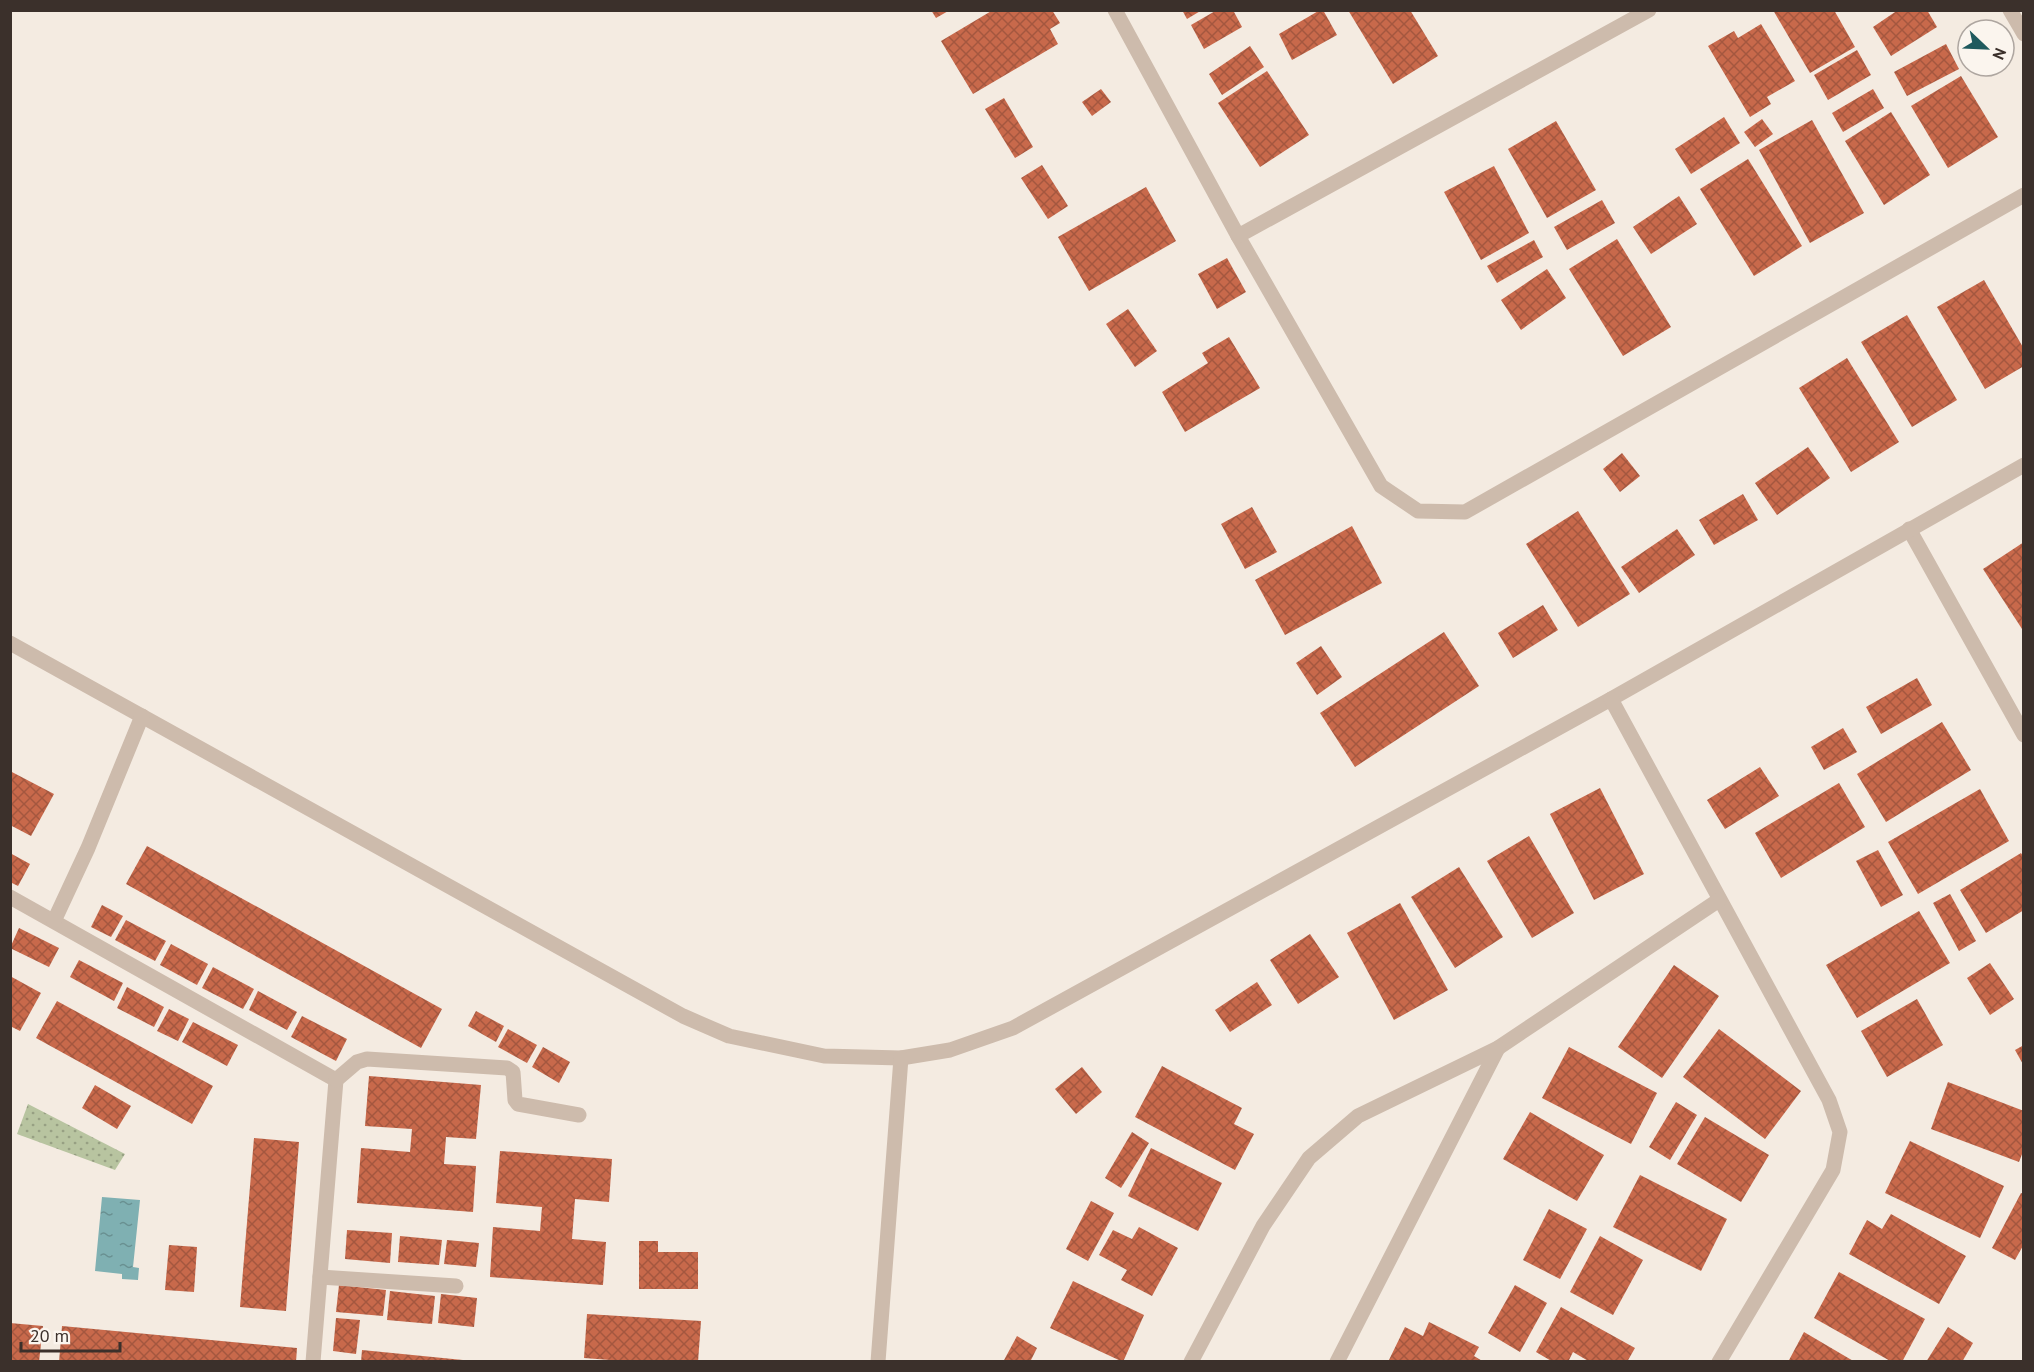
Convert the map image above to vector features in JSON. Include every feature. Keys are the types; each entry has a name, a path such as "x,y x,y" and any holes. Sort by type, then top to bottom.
{"street":[{"path":"1115,10 1238,236 1381,486 1418,511 1465,512 2024,195"},
{"path":"1238,236 1649,10"},
{"path":"2010,10 2024,34"},
{"path":"10,643 683,1016 729,1036 824,1056 902,1058 950,1050 1013,1028 1611,699 2024,465"},
{"path":"1909,529 2024,735"},
{"path":"1611,699 1829,1100 1840,1132 1833,1170 1719,1362"},
{"path":"54,921 88,848 142,716"},
{"path":"10,897 336,1080"},
{"path":"1191,1362 1263,1226 1309,1158 1358,1116 1498,1048 1719,900"},
{"path":"1336,1362 1498,1048"},
{"path":"878,1362 902,1058"},
{"path":"313,1362 336,1080 357,1062 367,1059 507,1068 513,1072 515,1100 518,1104 579,1115"},
{"path":"320,1277 456,1287"}],"green space":[{"path":"28,1104 125,1154 115,1170 17,1134"}],"water":[{"path":"102,1197 140,1200 133,1267 139,1268 138,1280 122,1279 122,1274 95,1271"}],"building":[{"path":"931,10 950,10 936,18"},
{"path":"993,10 1052,10 1060,23 1050,29 1058,44 973,94 941,41"},
{"path":"1182,10 1202,10 1187,19"},
{"path":"1217,10 1233,10 1242,27 1204,49 1191,25"},
{"path":"1323,10 1337,35 1292,60 1279,34"},
{"path":"1348,10 1410,10 1438,56 1393,84"},
{"path":"1773,10 1834,10 1855,47 1810,73"},
{"path":"1898,10 1927,10 1937,27 1891,56 1873,27"},
{"path":"1761,24 1795,81 1767,97 1771,104 1750,117 1708,46 1734,31 1738,38"},
{"path":"1946,44 1956,63 1956,71 1907,96 1894,72"},
{"path":"1250,46 1264,67 1222,95 1209,74"},
{"path":"1857,50 1871,75 1828,100 1814,75"},
{"path":"1267,71 1309,135 1260,167 1218,103"},
{"path":"1958,78 1962,78 1998,137 1948,168 1911,106"},
{"path":"1101,89 1111,102 1092,116 1082,102"},
{"path":"1873,89 1884,108 1843,132 1832,113"},
{"path":"1004,98 1033,147 1015,158 985,109"},
{"path":"1891,112 1930,175 1884,205 1845,141"},
{"path":"1724,117 1740,143 1691,174 1675,149"},
{"path":"1762,119 1773,134 1755,147 1744,132"},
{"path":"1812,120 1864,213 1810,243 1759,150"},
{"path":"1556,121 1596,190 1547,218 1508,149"},
{"path":"1748,159 1802,246 1754,276 1700,189"},
{"path":"1042,165 1068,206 1048,219 1021,178"},
{"path":"1494,166 1529,233 1481,260 1444,192"},
{"path":"1146,187 1176,241 1089,291 1058,237"},
{"path":"1679,196 1697,224 1651,254 1633,227"},
{"path":"1602,200 1615,223 1567,250 1554,227"},
{"path":"1617,239 1671,327 1623,356 1569,269"},
{"path":"1534,240 1543,257 1497,283 1487,266"},
{"path":"1227,258 1246,292 1217,309 1198,274"},
{"path":"1547,269 1566,298 1521,330 1501,300"},
{"path":"1984,280 2024,349 2024,366 1985,389 1937,307"},
{"path":"1128,309 1157,351 1135,367 1106,324"},
{"path":"1907,315 1957,400 1912,427 1861,342"},
{"path":"1229,337 1260,388 1185,432 1162,392 1208,363 1202,353"},
{"path":"1847,358 1899,442 1851,472 1799,388"},
{"path":"1808,447 1830,478 1777,515 1755,483"},
{"path":"1622,453 1640,476 1620,492 1603,469"},
{"path":"1743,494 1758,520 1714,545 1699,520"},
{"path":"1252,507 1277,552 1245,569 1221,524"},
{"path":"1578,511 1630,594 1578,627 1526,544"},
{"path":"1352,526 1382,583 1285,635 1255,580"},
{"path":"1677,529 1695,555 1639,593 1621,567"},
{"path":"2024,542 2024,632 1983,569"},
{"path":"1543,605 1558,630 1513,658 1498,633"},
{"path":"1444,632 1479,686 1355,767 1320,713"},
{"path":"1321,646 1342,677 1317,695 1296,663"},
{"path":"1917,678 1932,705 1881,734 1866,707"},
{"path":"1942,722 1971,770 1886,822 1857,774"},
{"path":"1843,728 1857,752 1824,770 1811,747"},
{"path":"1760,767 1779,796 1725,829 1707,800"},
{"path":"10,771 54,794 31,836 10,825"},
{"path":"1839,783 1865,827 1781,878 1755,833"},
{"path":"1600,788 1644,874 1594,900 1550,814"},
{"path":"1980,789 2009,841 1918,894 1888,842"},
{"path":"1529,836 1574,913 1532,938 1487,861"},
{"path":"147,846 442,1009 421,1048 126,884"},
{"path":"1878,850 1903,895 1881,907 1856,861"},
{"path":"10,853 30,864 18,886 10,882"},
{"path":"2021,853 2024,858 2024,910 1986,933 1960,890"},
{"path":"1459,867 1503,937 1455,968 1411,897"},
{"path":"1950,894 1976,941 1959,951 1933,903"},
{"path":"1400,903 1448,990 1394,1020 1347,933"},
{"path":"102,905 123,916 111,937 91,927"},
{"path":"1919,911 1950,963 1857,1018 1826,965"},
{"path":"126,920 166,941 155,961 115,940"},
{"path":"19,928 59,948 49,967 10,948"},
{"path":"1310,934 1339,977 1298,1004 1270,960"},
{"path":"171,944 208,964 197,985 160,965"},
{"path":"79,960 123,983 114,1001 70,977"},
{"path":"1990,963 2014,999 1990,1015 1967,978"},
{"path":"1674,965 1719,996 1662,1078 1618,1047"},
{"path":"213,967 254,989 243,1009 202,988"},
{"path":"10,976 41,993 20,1031 10,1026"},
{"path":"1257,982 1272,1005 1230,1032 1215,1010"},
{"path":"127,987 164,1007 154,1027 117,1008"},
{"path":"258,991 297,1012 287,1030 249,1010"},
{"path":"1917,999 1943,1045 1887,1077 1861,1031"},
{"path":"57,1001 213,1086 192,1124 36,1038"},
{"path":"169,1009 189,1019 178,1041 157,1031"},
{"path":"476,1011 504,1026 496,1042 468,1026"},
{"path":"302,1016 347,1039 336,1061 291,1037"},
{"path":"193,1022 238,1045 227,1066 182,1042"},
{"path":"508,1029 537,1045 527,1063 498,1047"},
{"path":"1719,1029 1801,1091 1765,1139 1683,1077"},
{"path":"2024,1045 2024,1066 2015,1050"},
{"path":"543,1047 570,1062 559,1083 532,1067"},
{"path":"1569,1047 1657,1093 1631,1144 1542,1098"},
{"path":"1162,1066 1242,1108 1234,1124 1254,1134 1235,1170 1135,1117"},
{"path":"1082,1067 1102,1092 1076,1114 1055,1089"},
{"path":"369,1076 481,1085 476,1139 446,1137 444,1164 476,1166 473,1212 357,1203 361,1148 410,1152 412,1129 365,1126"},
{"path":"1948,1082 2024,1111 2024,1149 2019,1162 1931,1129"},
{"path":"95,1085 131,1106 117,1129 82,1108"},
{"path":"1676,1102 1697,1115 1670,1160 1649,1147"},
{"path":"1530,1112 1604,1155 1577,1201 1503,1159"},
{"path":"1705,1117 1769,1155 1741,1202 1677,1164"},
{"path":"1132,1132 1149,1143 1121,1188 1105,1178"},
{"path":"254,1138 299,1142 286,1311 240,1307"},
{"path":"1910,1141 2004,1186 1980,1238 1885,1193"},
{"path":"1151,1148 1222,1183 1198,1231 1128,1196"},
{"path":"500,1151 612,1159 609,1202 575,1199 572,1239 606,1242 603,1285 490,1277 493,1227 540,1231 542,1207 496,1203"},
{"path":"1640,1175 1727,1219 1701,1271 1613,1227"},
{"path":"2021,1193 2024,1194 2024,1244 2015,1260 1992,1248"},
{"path":"1091,1201 1114,1213 1088,1261 1066,1249"},
{"path":"1549,1209 1587,1229 1560,1279 1523,1260"},
{"path":"1891,1214 1966,1256 1939,1304 1849,1254 1867,1220 1882,1229"},
{"path":"1139,1227 1178,1248 1152,1296 1121,1280 1127,1270 1099,1255 1113,1230 1132,1239"},
{"path":"347,1230 392,1233 390,1263 345,1259"},
{"path":"400,1236 442,1240 439,1265 398,1262"},
{"path":"1600,1236 1643,1260 1613,1315 1570,1292"},
{"path":"447,1240 479,1243 476,1267 444,1264"},
{"path":"639,1241 658,1241 658,1252 698,1252 698,1289 639,1289"},
{"path":"169,1245 197,1247 194,1292 165,1290"},
{"path":"1839,1272 1925,1319 1902,1362 1892,1362 1814,1318"},
{"path":"1073,1281 1144,1315 1123,1362 1050,1328"},
{"path":"339,1285 386,1290 383,1316 336,1312"},
{"path":"1515,1285 1547,1303 1520,1352 1488,1333"},
{"path":"390,1291 435,1296 432,1324 387,1320"},
{"path":"441,1294 477,1298 474,1327 438,1323"},
{"path":"1561,1307 1635,1348 1627,1362 1590,1362 1573,1352 1568,1362 1553,1362 1536,1352"},
{"path":"587,1314 701,1321 698,1362 636,1362 584,1358"},
{"path":"336,1318 360,1320 356,1354 333,1351"},
{"path":"1429,1322 1479,1347 1474,1356 1484,1362 1388,1362 1405,1327 1423,1336"},
{"path":"10,1323 43,1326 39,1362 10,1362"},
{"path":"62,1326 297,1348 296,1362 59,1362"},
{"path":"1948,1327 1973,1343 1962,1362 1926,1362"},
{"path":"1804,1332 1855,1362 1788,1362"},
{"path":"1017,1336 1037,1348 1030,1362 1003,1362"},
{"path":"362,1350 463,1360 462,1362 361,1362"}]}
